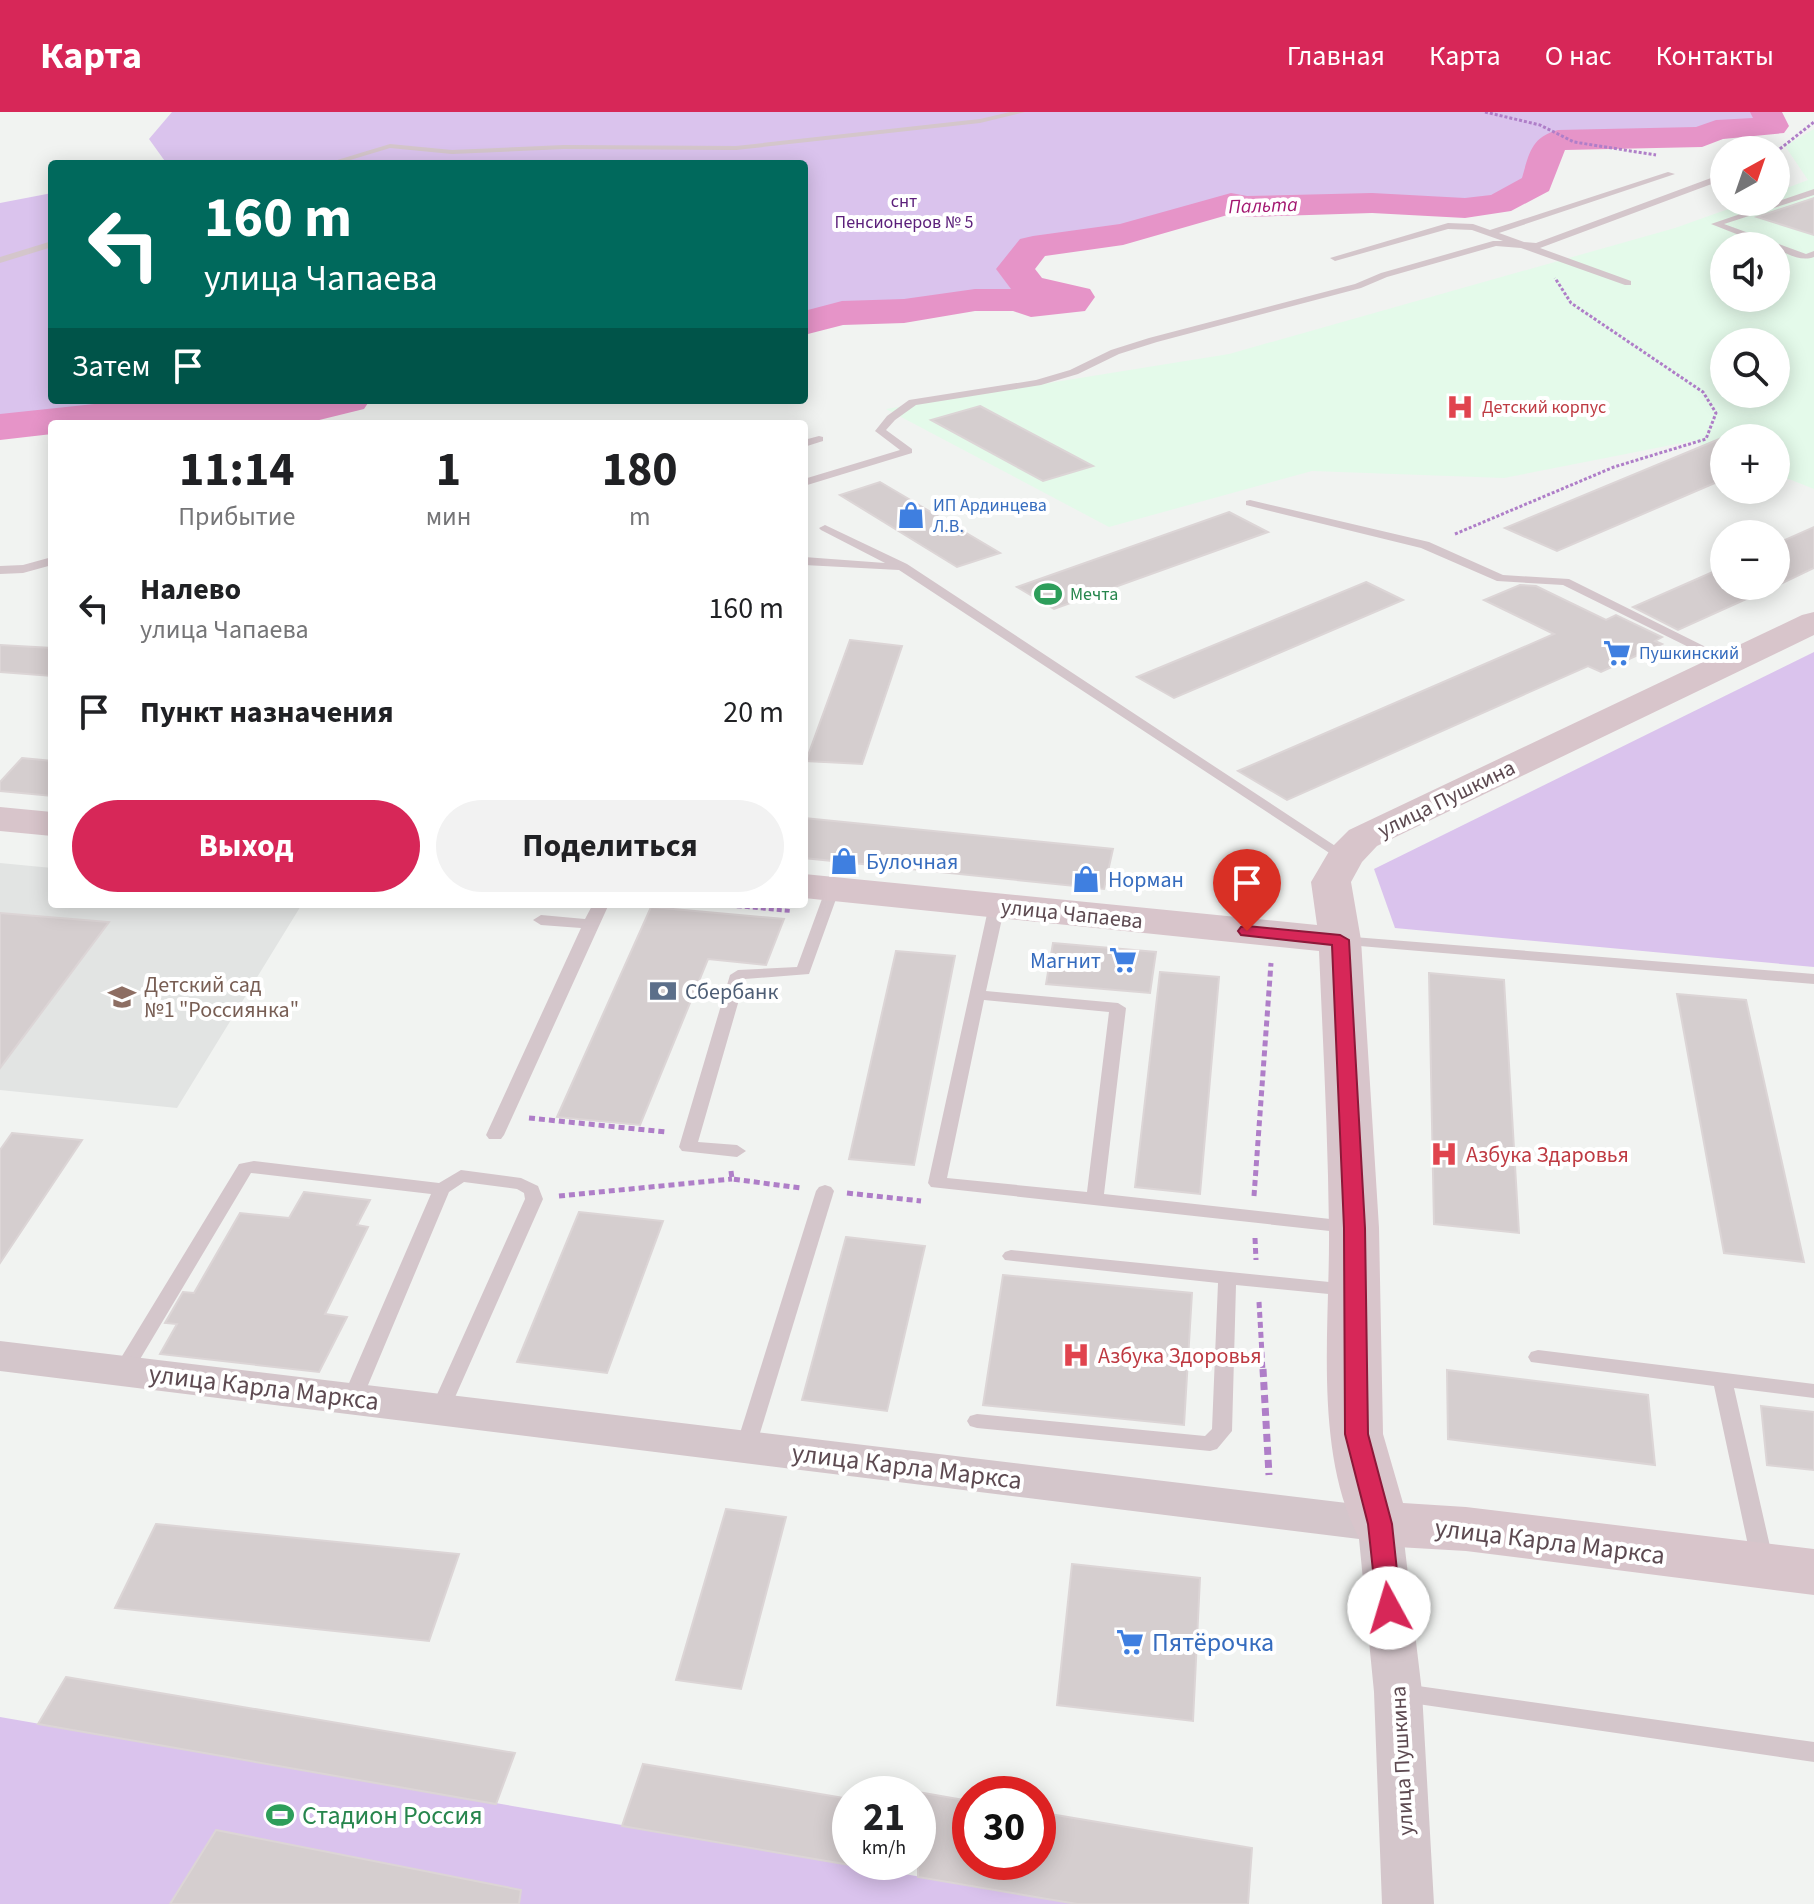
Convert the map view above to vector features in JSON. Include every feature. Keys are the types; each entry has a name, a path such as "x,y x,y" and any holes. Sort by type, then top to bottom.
{"street":[{"name":"улица Пушкина","path":"1408,1904 1398,1692 1380,1524 1356,1434 1354,1228 1340,940 1331,882 1345,857 1363,838 1814,622"},
{"path":"0,819 48,824"},
{"name":"улица Чапаева","path":"819,887 1340,940"},
{"name":"улица Карла Маркса","path":"0,1356 1380,1524 1466,1529 1789,1570"}],"lane":[{"path":"342,160 390,146 452,152 564,147 736,148 980,121 1021,112"},
{"path":"1491,233 1671,174"},
{"path":"808,482 908,451 880,431 891,418 913,402 1037,383 1074,372 1115,352 1153,340 1358,286 1384,275 1496,243 1537,246 1710,181"},
{"path":"1814,192 1715,224 1806,257 1814,254"},
{"path":"1335,258 1448,226 1473,227 1628,283"},
{"path":"0,260 48,245"},
{"path":"808,443 819,439"},
{"path":"1250,503 1425,545 1501,578 1565,582 1730,662"},
{"path":"825,528 903,567 1345,857"},
{"path":"808,561 903,567"},
{"path":"23,569 48,562"},
{"path":"0,570 48,568"},
{"path":"737,1151 688,1147 738,975 803,971 819,887"},
{"path":"997,905 937,1183 1354,1228"},
{"path":"495,1135 599,908"},
{"path":"541,920 590,924"},
{"path":"1340,940 1814,979"},
{"path":"978,995 1118,1008 1095,1199"},
{"path":"123,1371 245,1168 442,1189"},
{"path":"353,1397 442,1189 461,1176 521,1184 532,1190 534,1199 441,1408"},
{"path":"746,1446 825,1191"},
{"path":"1011,1256 1355,1290"},
{"path":"977,1421 1210,1444 1222,1431 1227,1278"},
{"path":"1538,1357 1814,1391"},
{"path":"1722,1380 1789,1570"},
{"path":"1398,1692 1814,1752"}],"path":[{"path":"1485,112 1540,125 1574,142 1664,157"},
{"path":"1790,141 1814,122"},
{"path":"1425,545 1614,467 1706,439 1716,413 1703,392 1571,303 1537,251"},
{"path":"504,1116 692,1135"},
{"path":"534,1199 732,1179"}],"shaded area":[{"path":"1814,129 1814,489 1790,480 1790,424 1710,424 1710,448 1692,441 1504,478 1312,471 1109,527 886,409 1229,354 1710,216 1790,216 1790,187 1808,180 1790,153 1790,143"},
{"name":"Детский сад №1 \"Россиянка\"","path":"0,863 48,868 48,908 300,908 177,1108 0,1090"}],"green space":[{"name":"снт Пенсионеров № 5","path":"172,112 1766,112 1773,126 1716,130 1702,137 1558,140 1548,146 1537,184 1499,204 1465,208 1372,203 1246,207 1231,203 1123,234 1033,247 1015,269 1030,286 1076,297 1071,303 1031,305 1017,300 975,300 904,311 842,313 808,322 808,160 164,160 149,139"},
{"path":"48,194 48,404 333,404 288,415 231,414 185,407 0,427 0,203"},
{"path":"1814,652 1814,967 1395,928 1374,869"},
{"name":"Стадион Россия","path":"0,1717 832,1861 832,1880 936,1880 1077,1904 0,1904"}],"building":[{"path":"1814,198 1814,235 1757,217 1790,216 1790,206"},
{"path":"980,406 1093,466 1043,481 931,420"},
{"path":"1710,443 1710,485 1557,551 1505,528"},
{"path":"880,482 1000,553 957,567 840,495"},
{"path":"1229,512 1268,532 1054,609 1017,587"},
{"path":"1814,527 1814,568 1790,579 1790,538"},
{"path":"1710,573 1710,600 1744,600 1678,630 1633,607"},
{"path":"1366,582 1403,600 1174,698 1137,677"},
{"path":"1520,585 1536,586 1606,620 1616,615 1662,637 1655,641 1662,644 1601,672 1588,666 1287,800 1238,771 1554,634 1484,600"},
{"path":"850,640 902,646 862,764 808,761"},
{"path":"0,645 48,648 48,676 0,672"},
{"path":"22,758 48,761 48,796 0,791 0,782"},
{"path":"808,818 1113,849 1104,889 808,858"},
{"path":"651,908 784,919 766,965 708,959 640,1125 557,1117"},
{"path":"0,913 109,922 0,1068"},
{"path":"1053,943 1156,952 1150,993 1046,984"},
{"path":"896,951 955,956 914,1165 849,1159"},
{"path":"1160,972 1219,977 1200,1194 1135,1187"},
{"path":"1429,973 1504,980 1519,1233 1434,1224"},
{"path":"1677,994 1746,1000 1804,1262 1724,1253"},
{"path":"12,1133 82,1140 0,1263 0,1150"},
{"path":"304,1192 370,1200 357,1225 368,1227 325,1314 347,1317 319,1372 160,1354 177,1324 165,1323 183,1292 194,1293 240,1213 289,1218"},
{"path":"579,1212 663,1221 607,1373 517,1362"},
{"path":"846,1237 925,1246 887,1411 802,1400"},
{"path":"1003,1275 1192,1293 1184,1425 983,1405"},
{"path":"1447,1370 1648,1395 1655,1465 1448,1439"},
{"path":"1761,1406 1814,1412 1814,1470 1767,1465"},
{"path":"726,1509 786,1517 741,1689 676,1680"},
{"path":"156,1524 459,1554 429,1641 115,1608"},
{"name":"Пятёрочка","path":"1072,1564 1200,1578 1193,1721 1057,1705"},
{"path":"66,1677 515,1753 496,1804 38,1724"},
{"path":"643,1764 832,1796 832,1862 622,1826"},
{"path":"936,1795 952,1798 952,1880 1056,1880 1056,1815 1252,1848 1248,1904 1077,1904 936,1880"},
{"path":"216,1830 521,1890 519,1904 170,1904"}],"waterway":[{"name":"Пальта","path":"808,322 842,313 904,311 975,300 1017,300 1031,305 1071,303 1076,297 1029,286 1015,269 1033,247 1123,234 1231,203 1246,207 1372,203 1465,208 1499,204 1537,184 1548,146 1558,140 1702,137 1716,130 1773,126 1766,112"},
{"name":"Пальта","path":"65,420 185,407 231,414 288,415 333,404"},
{"name":"Пальта","path":"0,427 48,422"}],"place":[{"name":"Детский корпус","path":"1460,407"},
{"name":"ИП Ардинцева Л.В.","path":"911,515"},
{"name":"Мечта","path":"1048,594"},
{"name":"Пушкинский","path":"1617,653"},
{"name":"Булочная","path":"844,861"},
{"name":"Норман","path":"1086,879"},
{"name":"Магнит","path":"1123,960"},
{"name":"Сбербанк","path":"663,991"},
{"name":"Детский сад №1 \"Россиянка\"","path":"122,997"},
{"name":"Азбука Здаровья","path":"1444,1154"},
{"name":"Азбука Здоровья","path":"1076,1355"},
{"name":"Пятёрочка","path":"1130,1642"},
{"name":"Стадион Россия","path":"280,1815"}],"route":[{"path":"1247,931 1340,940 1354,1228 1356,1434 1380,1524 1389,1608"}]}
